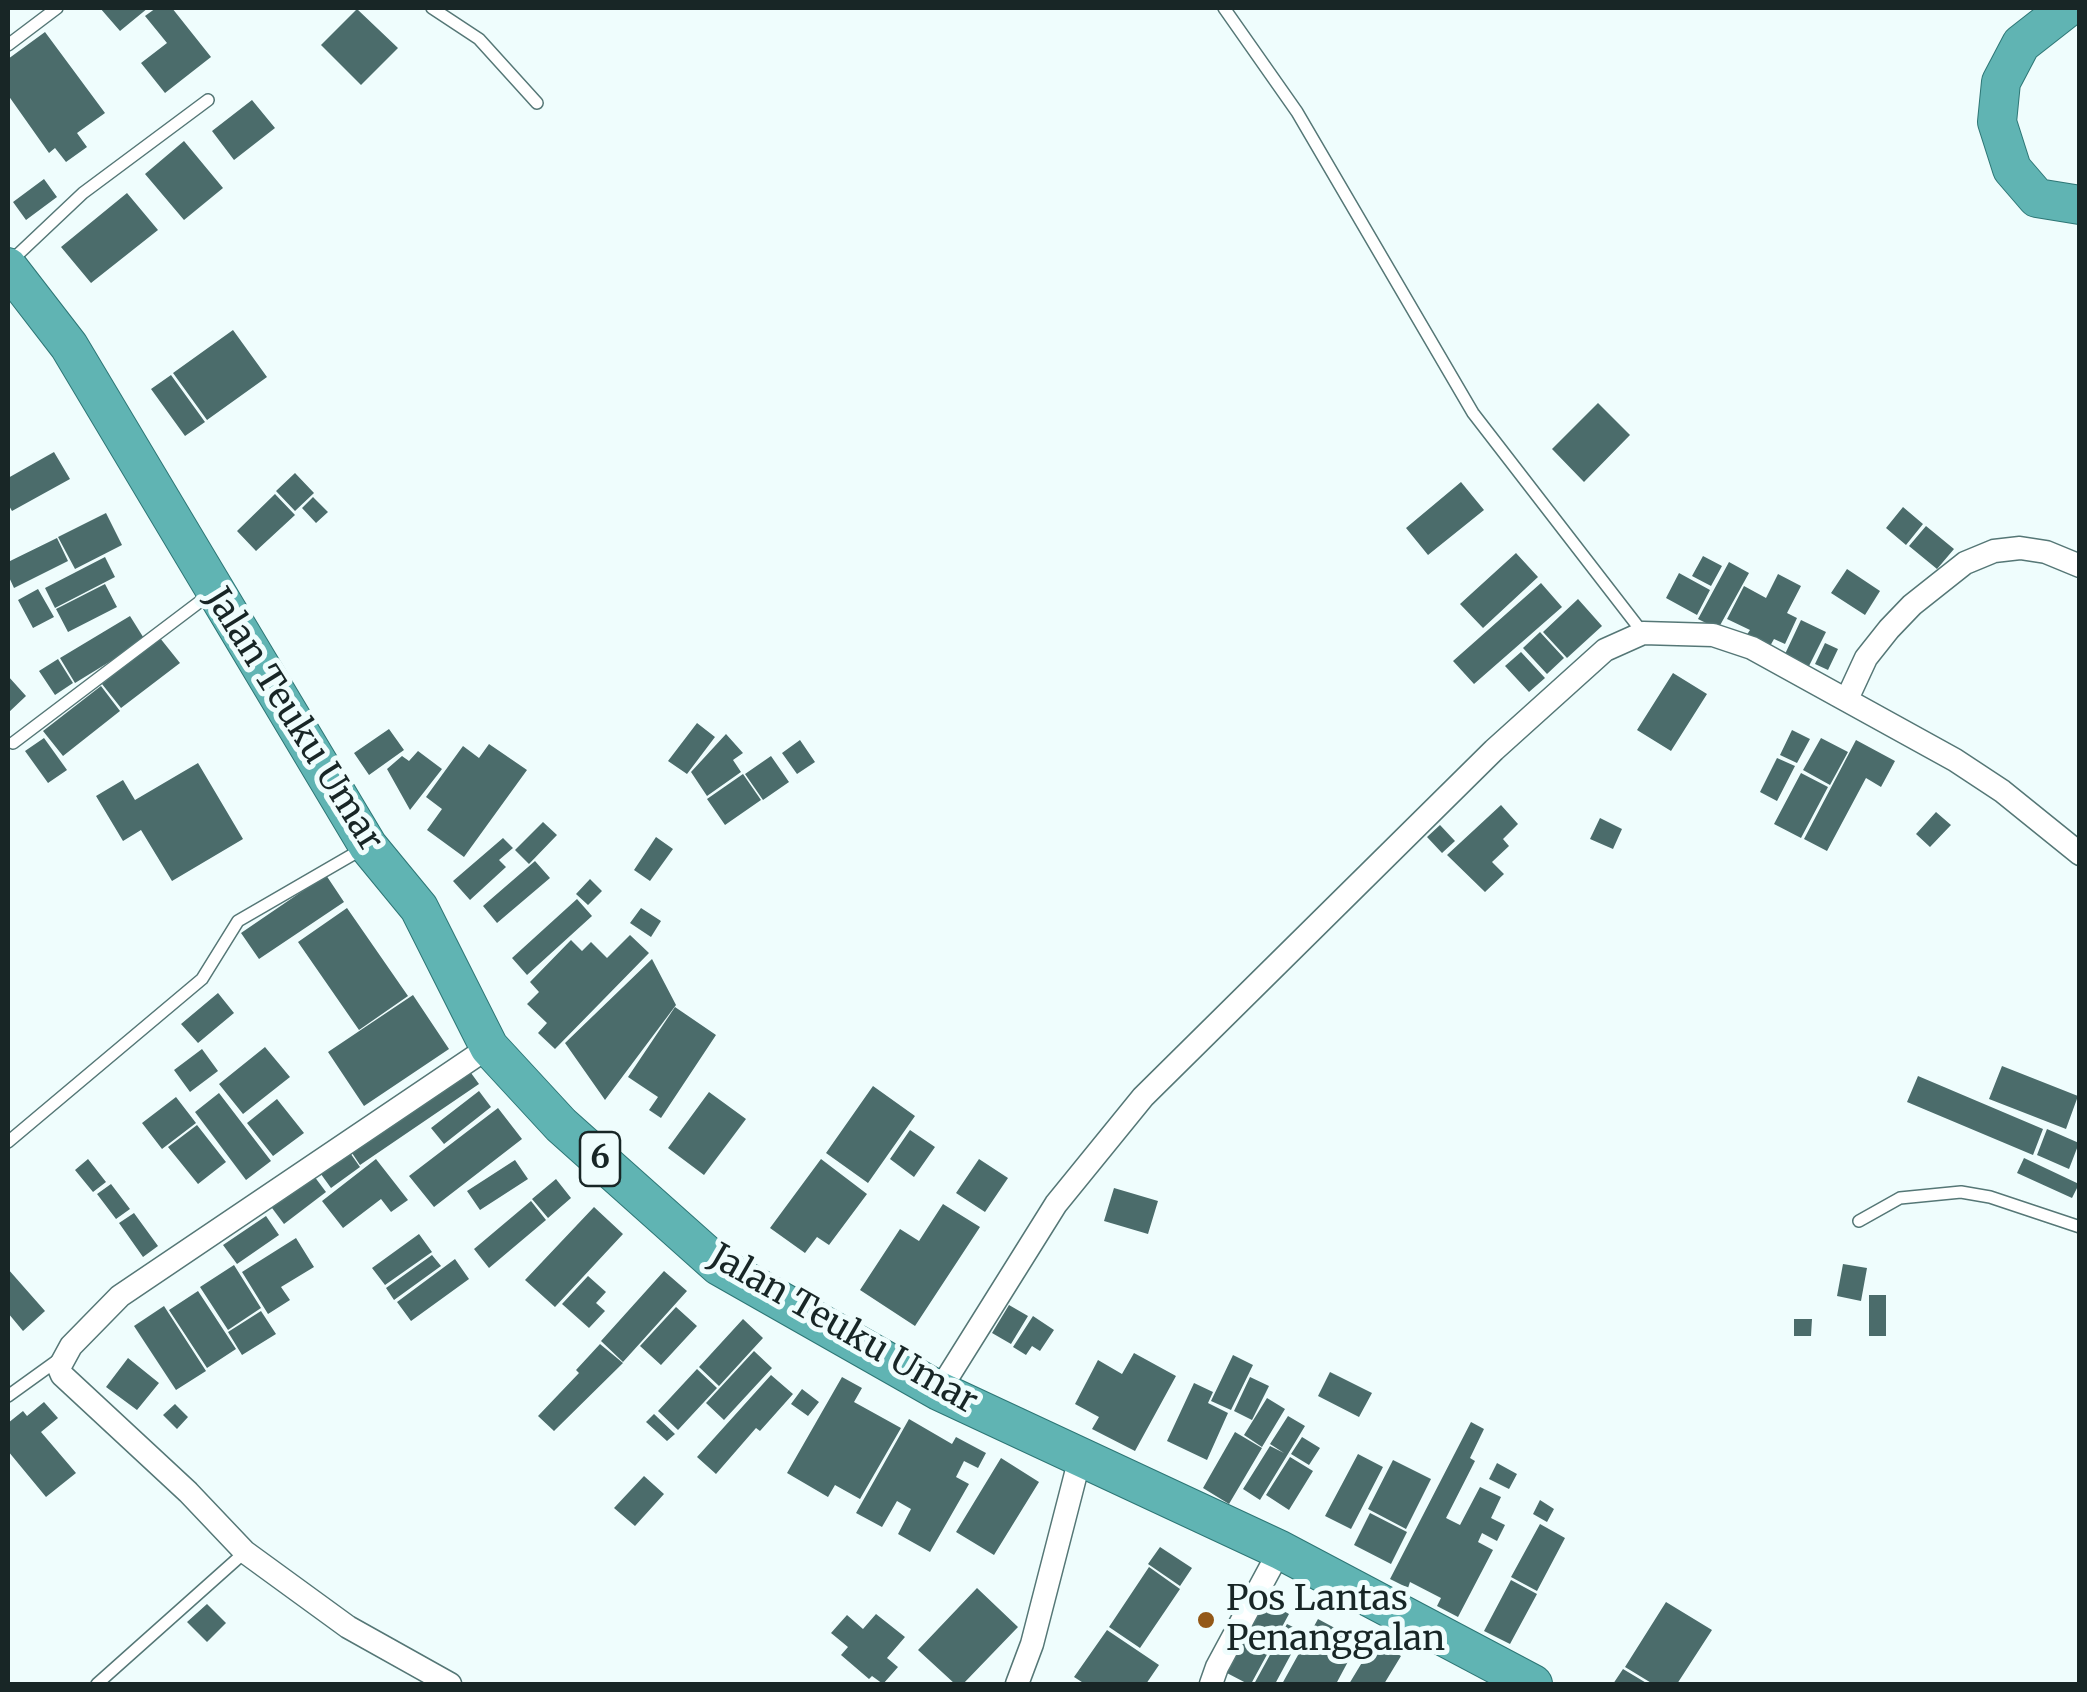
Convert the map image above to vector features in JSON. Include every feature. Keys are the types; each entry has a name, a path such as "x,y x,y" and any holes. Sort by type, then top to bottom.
{"highway":[{"path":"2067,8 2021,44 2001,82 1997,122 2012,169 2037,198 2080,205"},
{"name":"Jalan Teuku Umar","path":"8,265 69,346 368,846 419,908 489,1047 561,1125 718,1266 939,1391 1280,1550 1534,1684"}],"street":[{"path":"1847,699 1866,658 1889,629 1912,605 1966,563 1994,552 2020,548 2046,552 2080,566"},
{"path":"939,1391 1056,1204 1143,1098 1494,750 1605,650 1643,633 1713,635 1752,648 1920,738 1986,780 2080,854"},
{"path":"450,1684 348,1627 245,1552 59,1368 62,1358 120,1296 489,1047"},
{"path":"1017,1684 1032,1644 1081,1454"},
{"path":"1211,1684 1280,1550"}],"lane":[{"path":"8,45 57,8"},
{"path":"432,8 479,39 537,103"},
{"path":"1224,8 1297,112 1473,413 1643,633"},
{"path":"8,265 82,192 208,100"},
{"path":"13,743 213,592"},
{"path":"8,1142 202,980 238,920 368,846"},
{"path":"1858,1221 1900,1198 1961,1192 1990,1197 2080,1227"},
{"path":"8,1396 62,1358"},
{"path":"97,1684 245,1552"}],"building":[{"path":"100,8 148,8 120,31"},
{"path":"156,8 172,8 211,57 165,93 141,63 167,43 145,16"},
{"path":"357,9 398,48 361,85 321,45"},
{"path":"45,32 105,113 77,133 87,147 66,162 55,148 49,153 8,95 8,59"},
{"path":"252,100 275,128 234,160 212,131"},
{"path":"184,141 223,188 184,220 145,174"},
{"path":"44,179 57,197 26,220 13,202"},
{"path":"127,193 158,230 91,283 61,247"},
{"path":"233,330 267,377 207,420 173,373"},
{"path":"171,375 205,422 185,436 151,389"},
{"path":"1598,403 1630,435 1584,482 1552,449"},
{"path":"54,452 70,479 12,511 8,504 8,478"},
{"path":"295,473 314,493 295,511 276,491"},
{"path":"1461,482 1484,510 1428,555 1406,528"},
{"path":"275,494 295,515 256,551 237,531"},
{"path":"313,497 328,512 316,523 302,508"},
{"path":"1903,507 1923,524 1906,545 1886,528"},
{"path":"106,513 122,545 75,569 58,537"},
{"path":"1926,526 1954,549 1937,569 1909,546"},
{"path":"57,538 68,561 14,588 8,562"},
{"path":"1516,553 1538,577 1483,628 1460,604"},
{"path":"1703,556 1722,566 1711,586 1692,576"},
{"path":"105,557 115,577 55,608 45,588"},
{"path":"1729,562 1749,573 1718,629 1698,619"},
{"path":"1847,569 1880,591 1865,615 1831,593"},
{"path":"1679,573 1710,590 1697,615 1666,598"},
{"path":"1778,574 1801,586 1787,613 1797,618 1785,644 1774,639 1769,648 1746,636 1750,630 1727,619 1744,586 1766,598"},
{"path":"1541,583 1562,607 1474,684 1453,661"},
{"path":"105,584 117,607 68,632 56,609"},
{"path":"38,589 54,617 33,628 18,600"},
{"path":"1578,599 1602,626 1567,658 1543,632"},
{"path":"130,616 145,640 75,683 60,658"},
{"path":"1801,620 1826,632 1809,666 1785,654"},
{"path":"1540,632 1564,658 1547,674 1523,648"},
{"path":"160,638 180,663 121,708 102,684"},
{"path":"1825,643 1838,649 1828,670 1815,664"},
{"path":"1521,652 1545,678 1529,692 1505,666"},
{"path":"58,659 73,683 55,695 39,671"},
{"path":"1673,673 1707,694 1671,751 1637,730"},
{"path":"8,676 26,696 8,713"},
{"path":"101,686 120,711 63,756 43,731"},
{"path":"697,723 715,737 687,774 668,761"},
{"path":"389,729 404,750 369,775 354,753"},
{"path":"1792,730 1810,739 1797,763 1780,755"},
{"path":"726,734 743,753 733,760 741,772 707,796 691,772"},
{"path":"44,738 67,770 48,783 25,751"},
{"path":"1821,738 1848,752 1830,785 1803,770"},
{"path":"800,740 815,762 797,774 782,753"},
{"path":"1856,740 1895,761 1881,787 1866,778 1827,851 1804,839"},
{"path":"489,744 527,770 464,857 427,830 442,809 426,797 463,746 479,758"},
{"path":"418,751 442,769 410,810 387,769 402,756 409,761"},
{"path":"771,756 789,782 763,800 745,774"},
{"path":"1777,758 1795,766 1777,801 1760,792"},
{"path":"198,763 243,839 172,881 141,830 123,841 96,796 123,780 135,800"},
{"path":"1801,773 1828,787 1801,838 1774,824"},
{"path":"743,774 761,800 725,825 707,799"},
{"path":"1501,805 1518,824 1503,839 1509,846 1492,862 1504,874 1485,892 1447,855"},
{"path":"1936,812 1951,825 1930,847 1916,834"},
{"path":"1600,818 1622,829 1613,849 1590,839"},
{"path":"543,822 557,835 529,864 515,850"},
{"path":"1440,825 1455,841 1442,853 1427,837"},
{"path":"656,837 673,849 650,881 634,870"},
{"path":"503,838 513,848 499,860 506,867 470,900 453,881"},
{"path":"535,861 550,878 497,923 483,906"},
{"path":"326,875 344,902 259,959 241,933"},
{"path":"590,879 602,891 588,905 576,894"},
{"path":"577,899 592,916 527,975 512,958"},
{"path":"347,908 408,996 359,1030 298,942"},
{"path":"641,908 661,921 651,937 630,923"},
{"path":"630,935 649,953 555,1049 538,1033 547,1023 527,1004 539,992 530,982 571,940 582,951 591,942 607,958"},
{"path":"652,959 676,1005 605,1100 565,1043"},
{"path":"218,993 234,1013 198,1043 181,1024"},
{"path":"413,995 449,1049 364,1106 328,1052"},
{"path":"675,1007 716,1035 661,1118 649,1110 658,1097 628,1077"},
{"path":"265,1047 290,1077 243,1114 219,1084"},
{"path":"202,1049 218,1071 190,1092 174,1070"},
{"path":"466,1066 479,1084 360,1165 348,1147"},
{"path":"2002,1066 2078,1096 2066,1129 1989,1099"},
{"path":"1918,1076 2043,1129 2033,1155 1907,1102"},
{"path":"873,1086 915,1116 868,1183 826,1153"},
{"path":"479,1091 491,1107 444,1144 431,1128"},
{"path":"709,1092 746,1119 704,1175 668,1148"},
{"path":"219,1093 271,1161 246,1180 195,1112"},
{"path":"176,1097 196,1123 162,1149 142,1123"},
{"path":"277,1099 304,1133 273,1156 247,1123"},
{"path":"498,1108 522,1139 434,1207 409,1176"},
{"path":"197,1125 226,1162 198,1184 168,1147"},
{"path":"2047,1129 2079,1143 2069,1169 2037,1155"},
{"path":"910,1130 935,1147 914,1177 890,1159"},
{"path":"348,1150 360,1167 331,1188 318,1170"},
{"path":"2024,1158 2079,1184 2072,1198 2017,1173"},
{"path":"88,1159 106,1182 93,1192 75,1170"},
{"path":"376,1159 408,1200 391,1212 381,1199 343,1228 322,1201"},
{"path":"821,1159 867,1194 829,1245 817,1237 805,1253 770,1228"},
{"path":"979,1159 1008,1178 985,1212 956,1193"},
{"path":"515,1160 528,1179 480,1210 467,1191"},
{"path":"311,1172 326,1192 284,1224 269,1204"},
{"path":"556,1179 571,1198 548,1218 532,1199"},
{"path":"111,1184 130,1209 116,1219 97,1194"},
{"path":"1114,1188 1158,1201 1148,1234 1104,1221"},
{"path":"531,1201 546,1220 489,1268 474,1249"},
{"path":"943,1204 980,1227 915,1326 860,1290 900,1229 919,1241"},
{"path":"594,1207 623,1234 555,1307 525,1280"},
{"path":"134,1213 158,1246 143,1257 119,1223"},
{"path":"266,1216 279,1235 237,1264 223,1245"},
{"path":"419,1234 432,1252 385,1285 372,1268"},
{"path":"296,1238 314,1267 281,1287 290,1300 268,1314 242,1272"},
{"path":"432,1255 441,1266 394,1300 386,1288"},
{"path":"455,1259 469,1279 411,1321 397,1302"},
{"path":"1843,1264 1867,1268 1861,1301 1837,1296"},
{"path":"234,1265 261,1308 228,1330 200,1287"},
{"path":"8,1269 45,1311 23,1331 8,1313"},
{"path":"664,1271 687,1291 623,1362 601,1341"},
{"path":"588,1276 606,1292 596,1303 605,1311 589,1328 562,1304"},
{"path":"198,1291 236,1349 207,1368 169,1310"},
{"path":"1869,1295 1886,1295 1886,1336 1869,1336"},
{"path":"1009,1305 1028,1316 1011,1344 992,1333"},
{"path":"164,1306 206,1371 176,1390 134,1326"},
{"path":"676,1307 697,1326 661,1365 640,1346"},
{"path":"261,1311 276,1334 242,1355 228,1332"},
{"path":"1033,1316 1054,1330 1040,1351 1032,1346 1026,1355 1013,1347"},
{"path":"743,1319 763,1338 719,1386 699,1367"},
{"path":"1794,1319 1812,1319 1811,1336 1794,1336"},
{"path":"600,1344 623,1363 554,1431 538,1416 579,1373 576,1370"},
{"path":"754,1351 772,1368 724,1420 706,1403"},
{"path":"1134,1353 1176,1376 1135,1451 1092,1429 1099,1417 1075,1404 1098,1360 1122,1374"},
{"path":"1233,1355 1253,1365 1231,1410 1211,1401"},
{"path":"128,1358 159,1383 137,1410 106,1387"},
{"path":"697,1369 717,1388 678,1430 658,1411"},
{"path":"1330,1372 1372,1393 1359,1417 1318,1396"},
{"path":"771,1375 793,1394 760,1431 756,1428 716,1474 697,1457"},
{"path":"842,1377 862,1388 854,1402 901,1428 860,1499 835,1485 828,1497 787,1473"},
{"path":"1250,1377 1269,1386 1252,1420 1234,1411"},
{"path":"1194,1383 1213,1392 1208,1403 1228,1413 1207,1460 1167,1441"},
{"path":"802,1389 819,1402 808,1416 791,1404"},
{"path":"1267,1398 1285,1409 1262,1447 1244,1435"},
{"path":"44,1402 58,1418 41,1432 76,1473 46,1497 8,1451 8,1423 23,1411 27,1416"},
{"path":"175,1404 188,1417 177,1429 163,1415"},
{"path":"654,1414 675,1434 667,1441 646,1422"},
{"path":"1288,1416 1305,1426 1260,1500 1243,1489 1270,1446 1284,1453 1270,1444"},
{"path":"909,1419 952,1444 956,1437 986,1453 978,1468 964,1461 956,1477 969,1484 930,1552 898,1534 911,1509 897,1501 882,1527 856,1513"},
{"path":"1471,1422 1484,1429 1470,1458 1475,1461 1446,1518 1460,1525 1480,1487 1501,1497 1491,1518 1505,1525 1497,1541 1482,1533 1478,1542 1493,1550 1458,1617 1437,1606 1441,1598 1410,1582 1408,1588 1390,1579"},
{"path":"1235,1432 1262,1448 1229,1504 1203,1488"},
{"path":"1302,1437 1320,1448 1309,1465 1291,1454"},
{"path":"1358,1454 1383,1467 1351,1529 1325,1516"},
{"path":"1290,1457 1313,1471 1289,1510 1266,1495"},
{"path":"1001,1458 1039,1482 994,1555 956,1532"},
{"path":"1393,1460 1431,1479 1406,1529 1368,1509"},
{"path":"1497,1463 1517,1474 1509,1489 1489,1479"},
{"path":"644,1476 664,1494 635,1526 614,1508"},
{"path":"1540,1500 1554,1509 1547,1522 1533,1514"},
{"path":"1370,1513 1407,1532 1391,1564 1354,1545"},
{"path":"1540,1524 1565,1538 1537,1591 1511,1577"},
{"path":"1160,1547 1192,1568 1180,1586 1148,1564"},
{"path":"1149,1567 1180,1589 1140,1648 1109,1627"},
{"path":"1511,1580 1537,1594 1510,1644 1484,1631"},
{"path":"977,1588 1018,1627 963,1684 955,1684 918,1650"},
{"path":"1264,1600 1289,1614 1248,1684 1225,1672"},
{"path":"1666,1602 1712,1630 1677,1684 1653,1684 1625,1667"},
{"path":"207,1604 226,1623 207,1642 187,1622"},
{"path":"876,1614 905,1637 887,1658 898,1667 883,1684 872,1676 869,1679 841,1655 848,1647 831,1633 847,1615 863,1629"},
{"path":"1318,1619 1359,1641 1336,1684 1282,1684"},
{"path":"1287,1624 1303,1632 1275,1684 1254,1684"},
{"path":"1107,1630 1159,1665 1146,1684 1085,1684 1074,1677"},
{"path":"1375,1641 1401,1656 1384,1684 1349,1684"},
{"path":"1623,1669 1648,1684 1613,1684"}],"place":[{"name":"Pos Lantas Penanggalan","path":"1206,1620"}]}
